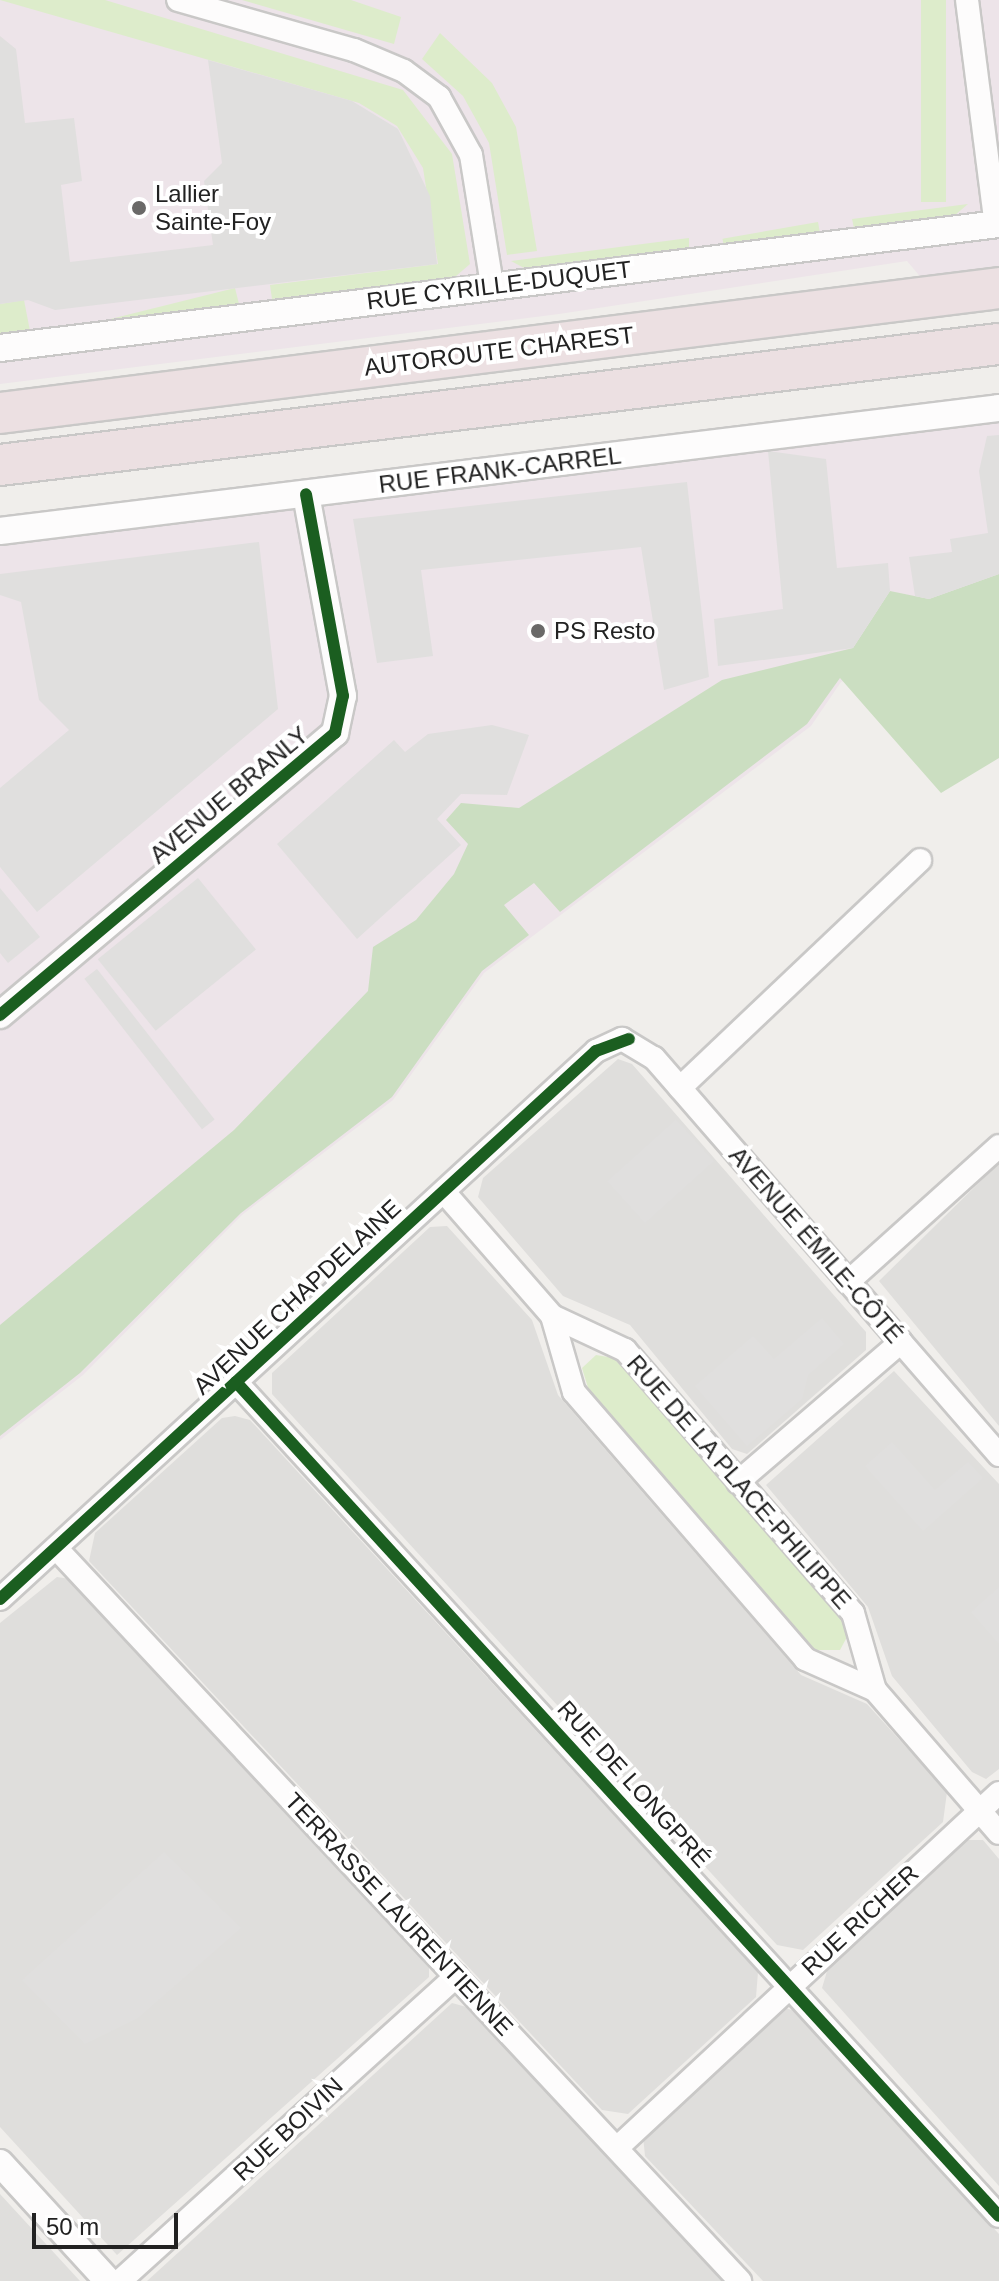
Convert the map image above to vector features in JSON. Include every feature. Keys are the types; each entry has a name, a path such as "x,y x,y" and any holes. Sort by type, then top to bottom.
{"highway":[{"name":"AUTOROUTE CHAREST","path":"0,413 999,288"},
{"path":"0,465 999,344"}],"street":[{"path":"178,0 354,50 404,71 439,97 471,155 492,285"},
{"path":"967,0 998,224"},
{"name":"RUE CYRILLE-DUQUET","path":"0,348 998,224"},
{"name":"RUE FRANK-CARREL","path":"0,531 999,408"},
{"name":"AVENUE BRANLY","path":"0,1015 335,733 343,696 306,494"},
{"path":"680,1088 920,860"},
{"name":"AVENUE ÉMILE-CÔTÉ","path":"629,1039 680,1088 999,1455"},
{"name":"AVENUE CHAPDELAINE","path":"0,1599 605,1044 629,1039"},
{"path":"848,1282 999,1146"},
{"name":"RUE DE LA PLACE-PHILIPPE","path":"444,1192 552,1316 625,1350 853,1613 875,1690 999,1833"},
{"name":"RUE DE LA PLACE-PHILIPPE","path":"552,1316 574,1392 805,1659 875,1690"},
{"path":"738,1482 901,1342"},
{"name":"RUE DE LONGPRÉ","path":"236,1382 999,2216"},
{"name":"TERRASSE LAURENTIENNE","path":"56,1548 740,2281"},
{"name":"RUE RICHER","path":"618,2147 999,1793"},
{"name":"RUE BOIVIN","path":"120,2281 456,1976"},
{"path":"0,2163 108,2281"}],"shaded area":[{"path":"0,0 999,0 999,270 950,312 907,261 559,314 0,384"},
{"path":"0,36 16,49 25,123 74,118 82,181 61,185 70,262 213,245 204,181 222,163 208,60 352,101 398,129 430,196 437,264 55,310 28,300 0,304"},
{"path":"999,405 999,624 841,682 811,726 484,973 393,1100 242,1215 83,1375 0,1440 0,545 317,507"},
{"path":"999,435 999,574 929,599 915,596 909,557 952,552 950,539 988,533 979,471 987,436"},
{"path":"768,451 826,459 837,568 888,563 890,591 853,648 718,666 714,619 783,609"},
{"path":"687,482 709,677 664,690 641,547 421,570 433,656 377,663 353,519"},
{"path":"259,542 278,709 37,912 0,867 0,788 69,730 39,700 21,602 0,595 0,574"},
{"path":"492,725 529,735 507,795 461,794 437,819 461,845 357,939 277,844 394,740 405,752 428,734"},
{"path":"198,878 256,949 156,1031 98,959"},
{"path":"0,888 40,937 8,963 0,953"},
{"path":"97,969 215,1120 202,1129 84,979"},
{"path":"618,1059 632,1064 866,1332 866,1350 747,1454 732,1449 630,1325 563,1296 478,1197 483,1178"},
{"path":"676,1119 714,1161 645,1224 607,1181"},
{"path":"999,1163 999,1426 879,1281"},
{"path":"447,1226 532,1320 558,1395 801,1675 867,1704 947,1792 943,1822 803,1950 777,1945 272,1394 272,1373 430,1227"},
{"path":"822,1318 844,1344 808,1375 802,1399 747,1446 695,1386 753,1336 774,1359"},
{"path":"894,1371 999,1484 999,1769 986,1779 972,1772 892,1676 868,1607 766,1485"},
{"path":"235,1416 250,1420 758,1972 756,1997 628,2114 602,2110 89,1561 95,1533 222,1418"},
{"path":"892,1442 935,1490 968,1462 983,1478 923,1531 865,1466"},
{"path":"57,1577 70,1579 429,1967 429,1977 117,2255 0,2127 0,1623"},
{"path":"999,1587 999,1644 971,1612"},
{"path":"966,1840 983,1840 999,1859 999,2186 822,1988 828,1968"},
{"path":"164,1852 241,1928 138,2018 85,2044 22,1980"},
{"path":"452,2003 470,2008 726,2281 147,2281"},
{"path":"782,2007 795,2011 999,2234 999,2281 763,2281 645,2156 643,2136"},
{"path":"0,2194 80,2281 0,2281"}],"green space":[{"path":"0,0 105,0 403,90 452,154 470,264 455,277 272,299 270,285 438,264 423,168 397,126 359,103"},
{"path":"242,0 351,0 401,17 394,44"},
{"path":"921,0 946,0 946,202 921,202"},
{"path":"440,33 492,83 516,127 537,251 507,255 489,143 463,96 422,59"},
{"path":"968,204 954,216 854,228 852,219"},
{"path":"818,222 820,233 724,250 722,239"},
{"path":"689,238 689,249 526,269 511,261"},
{"path":"235,288 239,304 92,340 88,325"},
{"path":"24,300 30,331 0,335 0,304"},
{"path":"999,574 999,758 941,793 840,678 807,724 560,912 534,883 504,905 529,935 482,971 392,1097 241,1213 80,1373 0,1436 0,1325 234,1130 368,991 373,947 416,920 454,874 468,844 446,820 461,803 519,808 722,680 853,648 890,591 929,599"},
{"path":"596,1355 614,1358 843,1621 847,1637 840,1650 813,1650 589,1391 582,1368"}],"cycle path":[{"path":"0,1015 335,733 343,696 306,494"},
{"path":"0,1599 596,1051 629,1039"},
{"path":"236,1382 999,2216"}],"place":[{"name":"Lallier Sainte-Foy","path":"139,208"},
{"name":"PS Resto","path":"538,631"}]}
